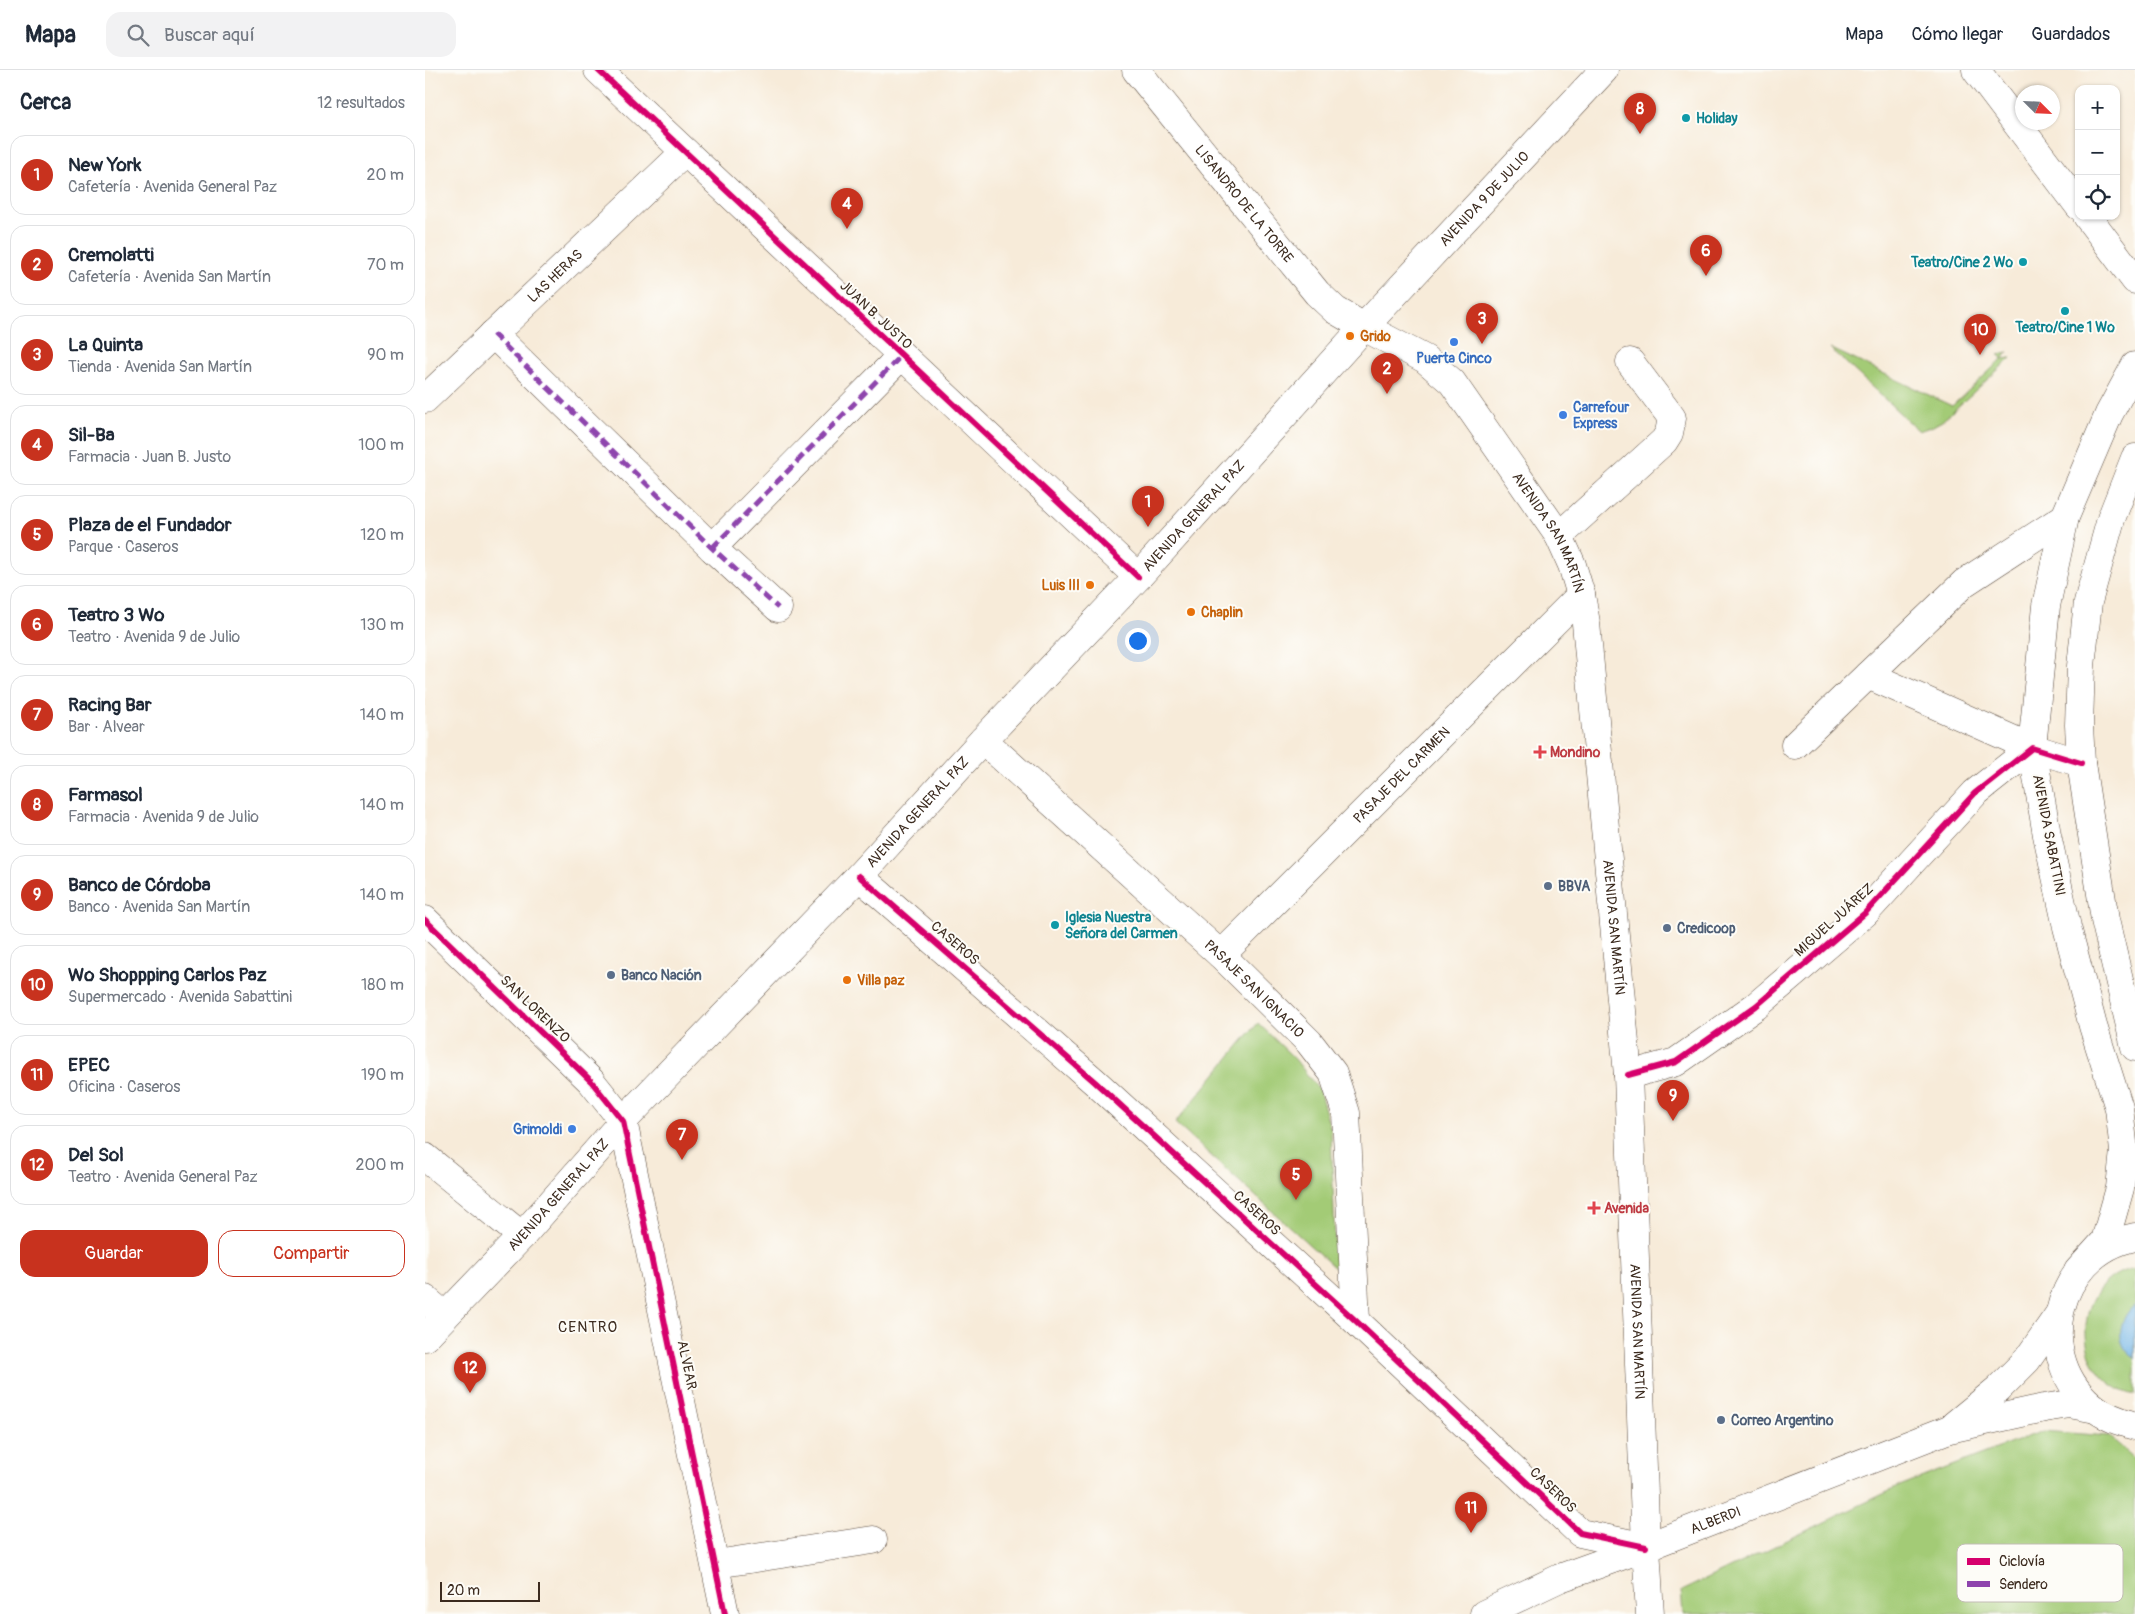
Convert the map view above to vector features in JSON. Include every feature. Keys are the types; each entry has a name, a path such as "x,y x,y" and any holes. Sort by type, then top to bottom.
{"street":[{"name":"JUAN B. JUSTO","path":"598,70 1138,577"},
{"name":"LISANDRO DE LA TORRE","path":"1136,70 1317,293 1335,310 1364,327"},
{"name":"AVENIDA 9 DE JULIO","path":"1364,327 1604,70"},
{"path":"1976,70 2075,201"},
{"name":"LAS HERAS","path":"425,399 685,152"},
{"path":"2090,220 2135,280"},
{"name":"AVENIDA SAN MARTÍN","path":"1364,327 1425,359 1451,382 1559,536 1572,565 1581,595 1586,623 1628,1075 1650,1614"},
{"name":"AVENIDA GENERAL PAZ","path":"425,1337 435,1307 522,1236 623,1121 859,876 983,740 1138,577 1364,327"},
{"path":"493,334 712,548 777,608"},
{"path":"712,548 901,356"},
{"path":"1559,536 1664,441 1669,433 1673,418 1630,362"},
{"name":"AVENIDA SABATTINI","path":"2078,1271 2105,1241 2120,1188 2124,1151 2119,1108 2093,1026 2067,927 2047,835 2033,748 2046,606 2065,517 2109,414 2135,366"},
{"path":"2135,458 2111,519 2088,602 2080,686 2079,725 2081,763 2105,920 2135,1047"},
{"path":"1795,745 1964,583 2065,517"},
{"name":"PASAJE DEL CARMEN","path":"1221,955 1581,595"},
{"path":"1868,675 2033,748 2081,763"},
{"name":"PASAJE SAN IGNACIO","path":"983,740 1221,955 1309,1042 1333,1073 1345,1113 1356,1321"},
{"name":"MIGUEL JUÁREZ","path":"1628,1075 1676,1062 1756,1006 1865,913 1975,793 2033,748"},
{"name":"CASEROS","path":"859,876 1095,1082 1356,1321 1580,1533 1646,1547"},
{"name":"SAN LORENZO","path":"425,920 591,1081 623,1121"},
{"name":"ALVEAR","path":"623,1121 725,1614"},
{"path":"425,1157 522,1236"},
{"path":"2120,1421 2077,1390 2064,1367 2058,1341 2059,1314 2066,1291 2078,1271 2098,1252 2122,1240 2135,1237"},
{"name":"ALBERDI","path":"1949,1429 1998,1389 2027,1360 2059,1314"},
{"name":"ALBERDI","path":"1483,1614 1559,1578 1646,1547 1949,1429 2070,1404 2120,1421"},
{"path":"716,1564 873,1540"}],"green space":[{"path":"1830,348 1952,406 2002,359 2011,358 1942,421 1919,431"},
{"path":"2009,352 2002,359 1999,354"},
{"path":"1258,1023 1295,1059 1319,1090 1331,1130 1336,1269 1175,1123"},
{"path":"2135,1268 2135,1395 2113,1386 2098,1371 2089,1351 2086,1330 2089,1310 2098,1291 2114,1276"},
{"path":"2043,1431 2109,1436 2135,1459 2135,1614 1683,1614 1681,1591 1902,1485"}],"water":[{"path":"2135,1305 2135,1358 2128,1353 2124,1346 2121,1332 2125,1317"}],"marked path":[{"path":"493,334 712,548 778,608"},
{"path":"712,548 901,356"}],"cycle path":[{"path":"598,70 1138,577"},
{"path":"1628,1075 1676,1062 1756,1006 1865,913 1975,793 2032,748 2081,763"},
{"path":"859,876 1095,1082 1356,1321 1580,1533 1646,1547"},
{"path":"425,920 591,1081 623,1121 725,1614"}],"place":[{"name":"Holiday","path":"1686,118"},
{"name":"Farmasol","path":"1640,134"},
{"name":"Sil-Ba","path":"847,229"},
{"name":"Teatro/Cine 2 Wo","path":"2023,262"},
{"name":"Teatro 3 Wo","path":"1706,276"},
{"name":"Teatro/Cine 1 Wo","path":"2065,311"},
{"name":"Grido","path":"1350,336"},
{"name":"Puerta Cinco","path":"1454,342"},
{"name":"La Quinta","path":"1482,344"},
{"name":"Wo Shoppping Carlos Paz","path":"1980,355"},
{"name":"Cremolatti","path":"1387,394"},
{"name":"Carrefour Express","path":"1563,415"},
{"name":"New York","path":"1148,527"},
{"name":"Luis III","path":"1090,585"},
{"name":"Chaplin","path":"1191,612"},
{"name":"Mondino","path":"1540,752"},
{"name":"BBVA","path":"1548,886"},
{"name":"Iglesia Nuestra Señora del Carmen","path":"1055,925"},
{"name":"Credicoop","path":"1667,928"},
{"name":"Banco Nación","path":"611,975"},
{"name":"Villa paz","path":"847,980"},
{"name":"Banco de Córdoba","path":"1673,1121"},
{"name":"Grimoldi","path":"572,1129"},
{"name":"Racing Bar","path":"682,1160"},
{"name":"Plaza de el Fundador","path":"1296,1200"},
{"name":"Avenida","path":"1594,1208"},
{"name":"Del Sol","path":"470,1393"},
{"name":"Correo Argentino","path":"1721,1420"},
{"name":"EPEC","path":"1471,1533"}],"district":[{"name":"CENTRO","path":"588,1327"}]}
